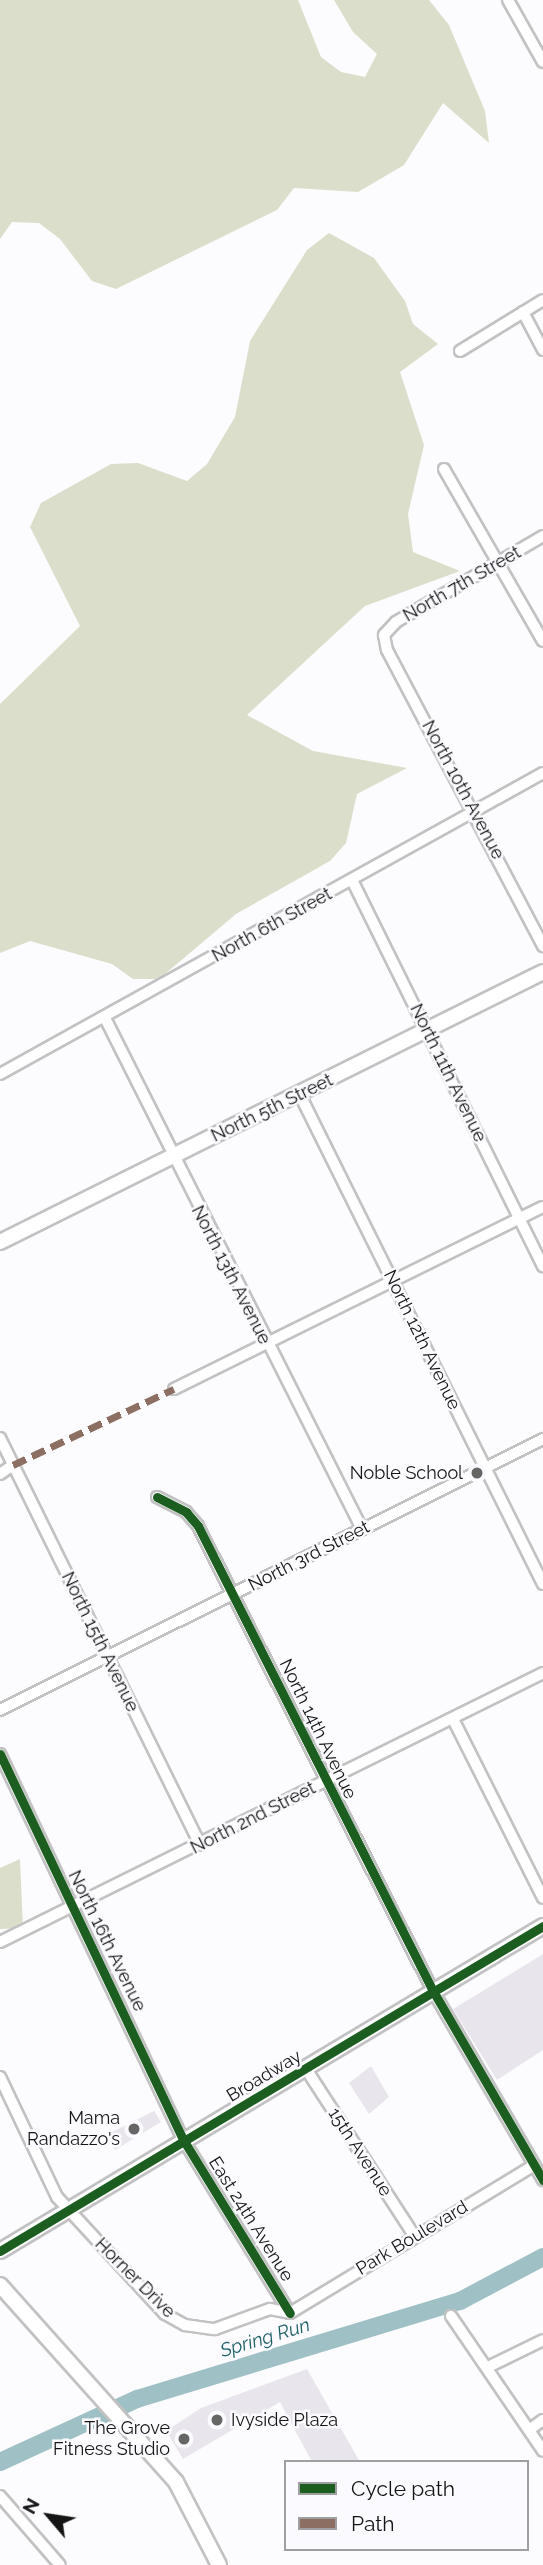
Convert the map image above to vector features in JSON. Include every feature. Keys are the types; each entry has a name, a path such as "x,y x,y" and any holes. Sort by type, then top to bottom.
{"street":[{"path":"508,0 543,62"},
{"path":"460,351 543,300"},
{"path":"523,312 543,350"},
{"path":"444,469 543,641"},
{"name":"North 7th Street","path":"384,635 396,622 543,536"},
{"name":"North 10th Avenue","path":"384,635 387,650 475,811 543,946"},
{"name":"North 6th Street","path":"0,1074 543,773"},
{"name":"North 11th Avenue","path":"352,880 543,1266"},
{"name":"North 5th Street","path":"0,1242 543,972"},
{"name":"North 13th Avenue","path":"105,1018 265,1343 362,1529"},
{"name":"North 12th Avenue","path":"300,1095 543,1584"},
{"path":"174,1389 265,1343 394,1284 543,1206"},
{"name":"North 15th Avenue","path":"0,1438 200,1845"},
{"name":"North 3rd Street","path":"0,1710 543,1439"},
{"path":"0,1474 13,1465"},
{"name":"North 14th Avenue","path":"157,1497 186,1512 198,1526 433,1992 543,2180"},
{"name":"North 2nd Street","path":"0,1941 73,1908 543,1673"},
{"path":"453,1719 543,1898"},
{"name":"North 16th Avenue","path":"0,1754 184,2141"},
{"name":"Broadway","path":"0,2250 543,1926"},
{"name":"15th Avenue","path":"306,2069 414,2235"},
{"name":"Horner Drive","path":"0,2077 69,2210 165,2314 185,2325 215,2329 270,2309 290,2313"},
{"name":"East 24th Avenue","path":"184,2141 290,2313"},
{"name":"Park Boulevard","path":"290,2313 414,2235 534,2165"},
{"path":"0,2285 176,2482 219,2565"},
{"path":"452,2316 543,2451"},
{"path":"488,2367 543,2340"},
{"path":"529,2430 543,2420"},
{"path":"0,2496 60,2565"}],"green space":[{"path":"0,0 298,0 321,57 341,72 365,77 377,54 353,32 334,0 429,0 449,25 485,111 489,143 443,103 404,165 358,192 294,188 277,210 116,289 92,281 60,239 39,223 12,222 0,239"},
{"path":"329,233 374,258 405,301 413,324 438,344 400,372 424,445 408,514 413,552 460,571 365,606 247,715 313,751 407,768 357,794 346,843 330,861 236,914 159,979 133,979 112,964 30,941 0,953 0,704 80,626 30,527 41,503 111,464 138,463 187,481 207,464 235,417 250,341 307,250"},
{"path":"20,1859 23,1928 0,1929 0,1868"}],"building":[{"path":"543,1954 543,2050 497,2080 453,2009"},
{"path":"371,2066 389,2097 369,2114 349,2083"},
{"name":"Mama Randazzo's","path":"154,2111 161,2122 115,2150 106,2135"},
{"name":"Ivyside Plaza","path":"307,2369 359,2460 311,2460 280,2402 183,2459 166,2431 201,2408"}],"waterway":[{"name":"Spring Run","path":"0,2462 137,2399 460,2301 543,2257"}],"marked path":[{"path":"13,1465 174,1389"}],"cycle path":[{"path":"157,1497 186,1512 198,1526 433,1991 543,2180"},
{"path":"0,1754 184,2141 290,2313"},
{"path":"0,2251 543,1926"}],"place":[{"name":"Noble School","path":"477,1473"},
{"name":"Mama Randazzo's","path":"134,2129"},
{"name":"Ivyside Plaza","path":"217,2420"},
{"name":"The Grove Fitness Studio","path":"184,2439"}]}
